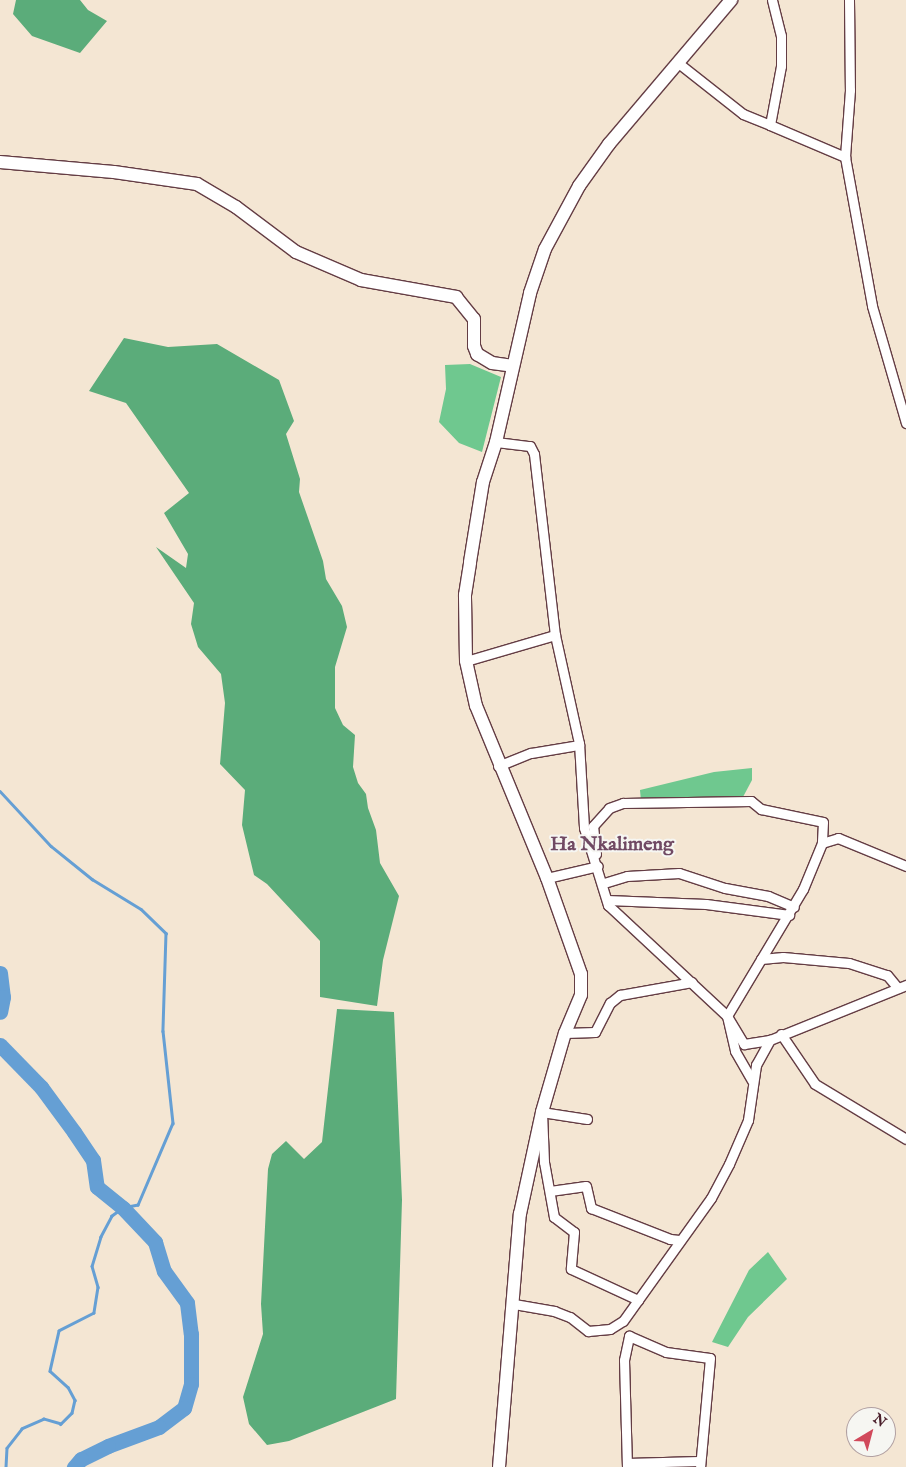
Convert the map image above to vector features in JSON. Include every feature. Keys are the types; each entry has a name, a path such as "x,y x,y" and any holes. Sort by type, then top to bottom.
{"main road":[{"path":"499,1467 520,1214 542,1112 565,1033 581,995 581,974 547,878 498,766 476,706 466,661 465,595 483,482 496,442 530,293 545,249 579,186 609,144 731,0"},
{"path":"0,162 122,173 197,184 236,207 296,252 361,280 456,297 474,319 474,346 477,354 492,363 513,366"}],"street":[{"path":"770,126 781,66 782,36 772,0"},
{"path":"849,0 850,90 845,157 872,306 906,423"},
{"path":"677,62 708,90 743,114 845,157"},
{"path":"496,442 530,446 534,454 555,635 572,703 579,745 584,828 604,883 607,900 617,916 692,982 727,1016 744,1044 770,1040 780,1034 902,987"},
{"path":"466,661 555,635"},
{"path":"498,766 530,753 579,745"},
{"path":"597,864 593,826 609,808 623,803 752,802 776,813 823,822 822,843 791,911 727,1016 726,1024 735,1051 752,1081"},
{"path":"822,843 838,838 906,866"},
{"path":"547,878 597,864"},
{"path":"604,883 627,876 679,873 725,888 768,896 791,911"},
{"path":"607,900 706,904 791,911"},
{"path":"761,959 783,957 849,963 887,975 902,987"},
{"path":"565,1033 595,1032 610,1004 620,995 692,982"},
{"path":"780,1034 815,1084 906,1139"},
{"path":"514,1304 554,1311 570,1317 588,1331 610,1329 623,1321 679,1240 711,1198 730,1164 748,1120 752,1081 760,1055 770,1040"},
{"path":"587,1119 542,1112 554,1217 574,1232 571,1269 638,1300"},
{"path":"550,1191 586,1186 591,1208 670,1239 679,1240"},
{"path":"630,1336 666,1352 710,1358 700,1464 627,1465 624,1360 630,1336"}],"green space":[{"path":"16,0 80,0 88,10 107,21 80,53 32,36 13,14"},
{"path":"124,338 168,347 217,344 279,380 294,421 286,434 300,479 299,492 323,561 326,579 342,606 347,627 335,667 335,708 343,725 355,735 353,767 358,783 366,794 368,808 376,830 380,863 399,896 383,960 377,1006 320,997 320,941 267,884 254,875 242,825 245,790 220,764 225,703 221,674 198,647 191,624 194,603 156,547 186,568 188,554 164,513 189,493 126,403 89,391"},
{"path":"470,364 501,377 482,452 459,443 439,422 446,389 445,365"},
{"path":"752,768 752,780 743,797 641,801 640,790 714,772"},
{"path":"337,1009 394,1012 402,1200 396,1399 289,1441 267,1445 249,1424 243,1397 263,1334 261,1304 268,1169 272,1154 286,1141 304,1159 322,1142"},
{"path":"768,1252 787,1279 748,1317 728,1347 712,1342 749,1270"}],"waterway":[{"path":"0,791 51,846 92,879 141,909 166,933 163,1031 173,1123 138,1205 123,1208 112,1216 101,1237 92,1266 98,1287 94,1313 59,1331 50,1371 68,1387 75,1400 72,1413 61,1424 44,1419 22,1429 7,1448 6,1467"},
{"path":"0,973 3,997 0,1012"},
{"path":"0,1045 41,1087 74,1132 93,1160 97,1187 123,1208 155,1242 164,1271 187,1303 191,1334 191,1384 184,1408 159,1427 108,1446 81,1459 74,1467"}],"district":[{"name":"Ha Nkalimeng","path":"612,844"}]}
